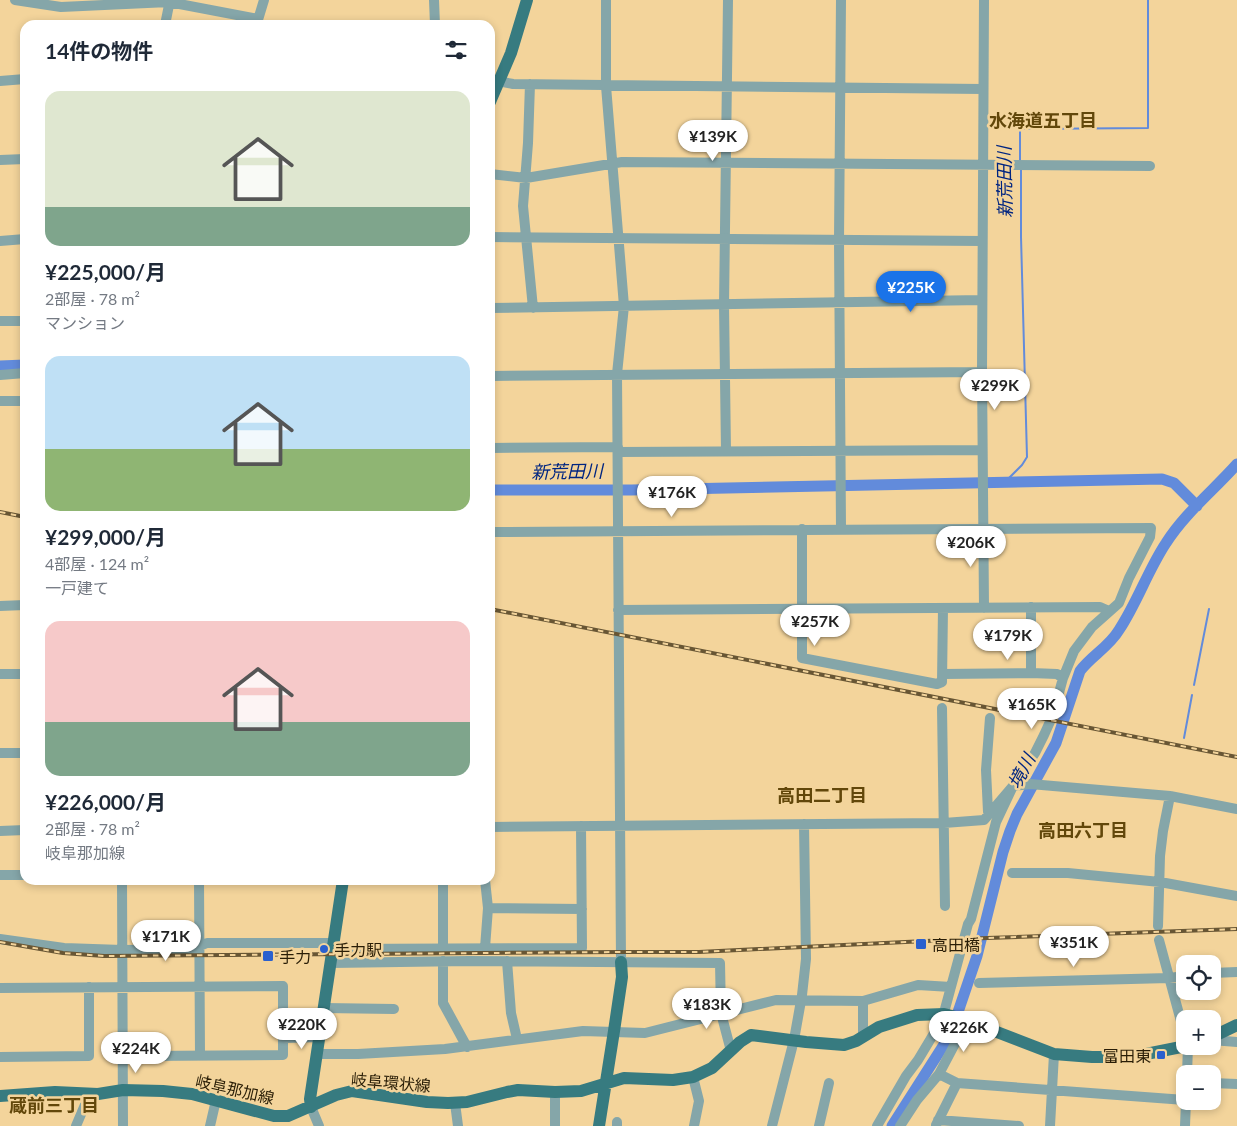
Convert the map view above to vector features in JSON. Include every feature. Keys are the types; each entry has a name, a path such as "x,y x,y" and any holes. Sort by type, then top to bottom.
{"main road":[{"path":"495,84 511,53 527,0"},
{"path":"311,1107 310,1099 342,885"},
{"path":"599,1126 622,977 622,962"},
{"path":"607,1083 624,1078 673,1080 694,1077 712,1068 740,1042 751,1035 844,1045 856,1041 879,1027 926,1014 946,1014 1054,1054 1092,1057 1131,1057 1176,1048"},
{"path":"1221,1034 1237,1025"},
{"name":"岐阜環状線","path":"311,1107 336,1095 352,1091 427,1102 455,1103 518,1090 581,1091 607,1083"},
{"name":"岐阜那加線","path":"0,1096 55,1092 90,1094 123,1090 162,1091 192,1094 274,1116 288,1116 311,1107"}],"street":[{"path":"16,0 61,8 170,1 249,20"},
{"path":"258,20 264,0"},
{"path":"434,0 435,20"},
{"path":"606,0 606,86 624,306 617,374 622,962"},
{"path":"726,451 724,304 728,0"},
{"path":"841,0 839,240 841,529"},
{"path":"984,0 982,165 984,608"},
{"path":"166,20 170,1"},
{"path":"0,80 20,79"},
{"path":"495,84 983,89"},
{"path":"530,84 526,178 523,200 533,308"},
{"path":"0,160 20,159"},
{"path":"495,175 526,178 612,162 1150,166"},
{"path":"495,237 982,241"},
{"path":"0,241 20,239"},
{"path":"495,308 982,300"},
{"path":"0,322 20,321"},
{"path":"495,376 982,372"},
{"path":"0,374 20,373"},
{"path":"0,401 20,401"},
{"path":"495,448 726,451 982,450"},
{"path":"495,532 1151,528 1150,537 1129,578 1120,604 1109,611 1092,627 1074,651 1062,678 1053,715 1044,735 996,822 951,987 946,1014 906,1076 877,1126"},
{"path":"802,530 802,658 936,684 942,682 943,608"},
{"path":"0,606 20,606"},
{"path":"1031,607 1031,673"},
{"path":"618,610 1100,607 1109,611"},
{"path":"943,674 1031,673 1057,674 1062,678"},
{"path":"0,674 20,674"},
{"path":"942,708 945,906"},
{"path":"987,817 986,770 990,718"},
{"path":"0,753 20,753"},
{"path":"495,827 944,823 987,817 1017,785 1046,785 1170,796 1237,809"},
{"path":"1158,926 1163,831 1170,796"},
{"path":"772,1126 794,1040 806,960 804,824"},
{"path":"0,938 64,948 122,950 193,949 207,943 443,948 582,948 581,826"},
{"path":"0,831 20,830"},
{"path":"1012,873 1068,873 1160,882 1237,896"},
{"path":"0,875 20,875"},
{"path":"122,885 123,1126"},
{"path":"199,885 200,1055"},
{"path":"443,885 443,948"},
{"path":"485,948 488,908 486,885"},
{"path":"488,908 582,909"},
{"path":"1159,940 1178,1010"},
{"path":"331,963 443,961 720,963 721,1013 731,1051"},
{"path":"443,961 443,1003 467,1047"},
{"path":"507,961 511,1013 517,1040"},
{"path":"1221,973 1237,972"},
{"path":"979,983 1176,977"},
{"path":"318,1054 358,1054 467,1047 583,1032 645,1033 776,1000 863,1001 918,985 951,987"},
{"path":"0,988 283,986 283,1055 144,1056"},
{"path":"0,1057 89,1056 89,987"},
{"path":"863,1001 863,1037"},
{"path":"324,1008 394,1010"},
{"path":"900,1126 916,1100 939,1074 965,1020"},
{"path":"283,1038 320,1037"},
{"path":"1221,1040 1237,1042"},
{"path":"1050,1126 1054,1054"},
{"path":"939,1074 957,1083 1176,1100"},
{"path":"694,1077 700,1101 694,1126"},
{"path":"819,1126 829,1083"},
{"path":"957,1083 937,1123 1019,1126"},
{"path":"1221,1083 1237,1084"},
{"path":"555,1092 555,1126"},
{"path":"76,1126 90,1094"},
{"path":"210,1126 216,1100"},
{"path":"455,1103 458,1126"},
{"path":"311,1107 319,1126"},
{"path":"1184,1126 1185,1110"}],"waterway":[{"name":"新荒田川","path":"1020,160 1020,129 1148,128 1148,0"},
{"name":"新荒田川","path":"1005,482 1022,465 1027,457 1021,168"},
{"name":"新荒田川","path":"0,366 20,365"},
{"name":"境川","path":"892,1126 945,1043 956,1018 977,956 1010,831 1017,814 1056,743 1080,671 1115,636 1160,553 1174,532 1237,464"},
{"name":"新荒田川","path":"495,490 631,490 1162,479 1174,483 1197,506"},
{"path":"1194,685 1209,609"},
{"path":"1184,738 1192,695"}],"railway":[{"path":"0,512 20,516"},
{"path":"495,610 1237,757"},
{"path":"0,942 63,953 104,956 699,952 987,938 1237,929"}],"place":[{"name":"高田橋","path":"921,944"},
{"name":"手力駅","path":"324,949"},
{"name":"手力","path":"268,956"},
{"name":"富田東","path":"1161,1055"}],"district":[{"name":"水海道五丁目","path":"1043,120"},
{"name":"高田二丁目","path":"822,795"},
{"name":"高田六丁目","path":"1083,830"},
{"name":"蔵前三丁目","path":"54,1105"}]}
